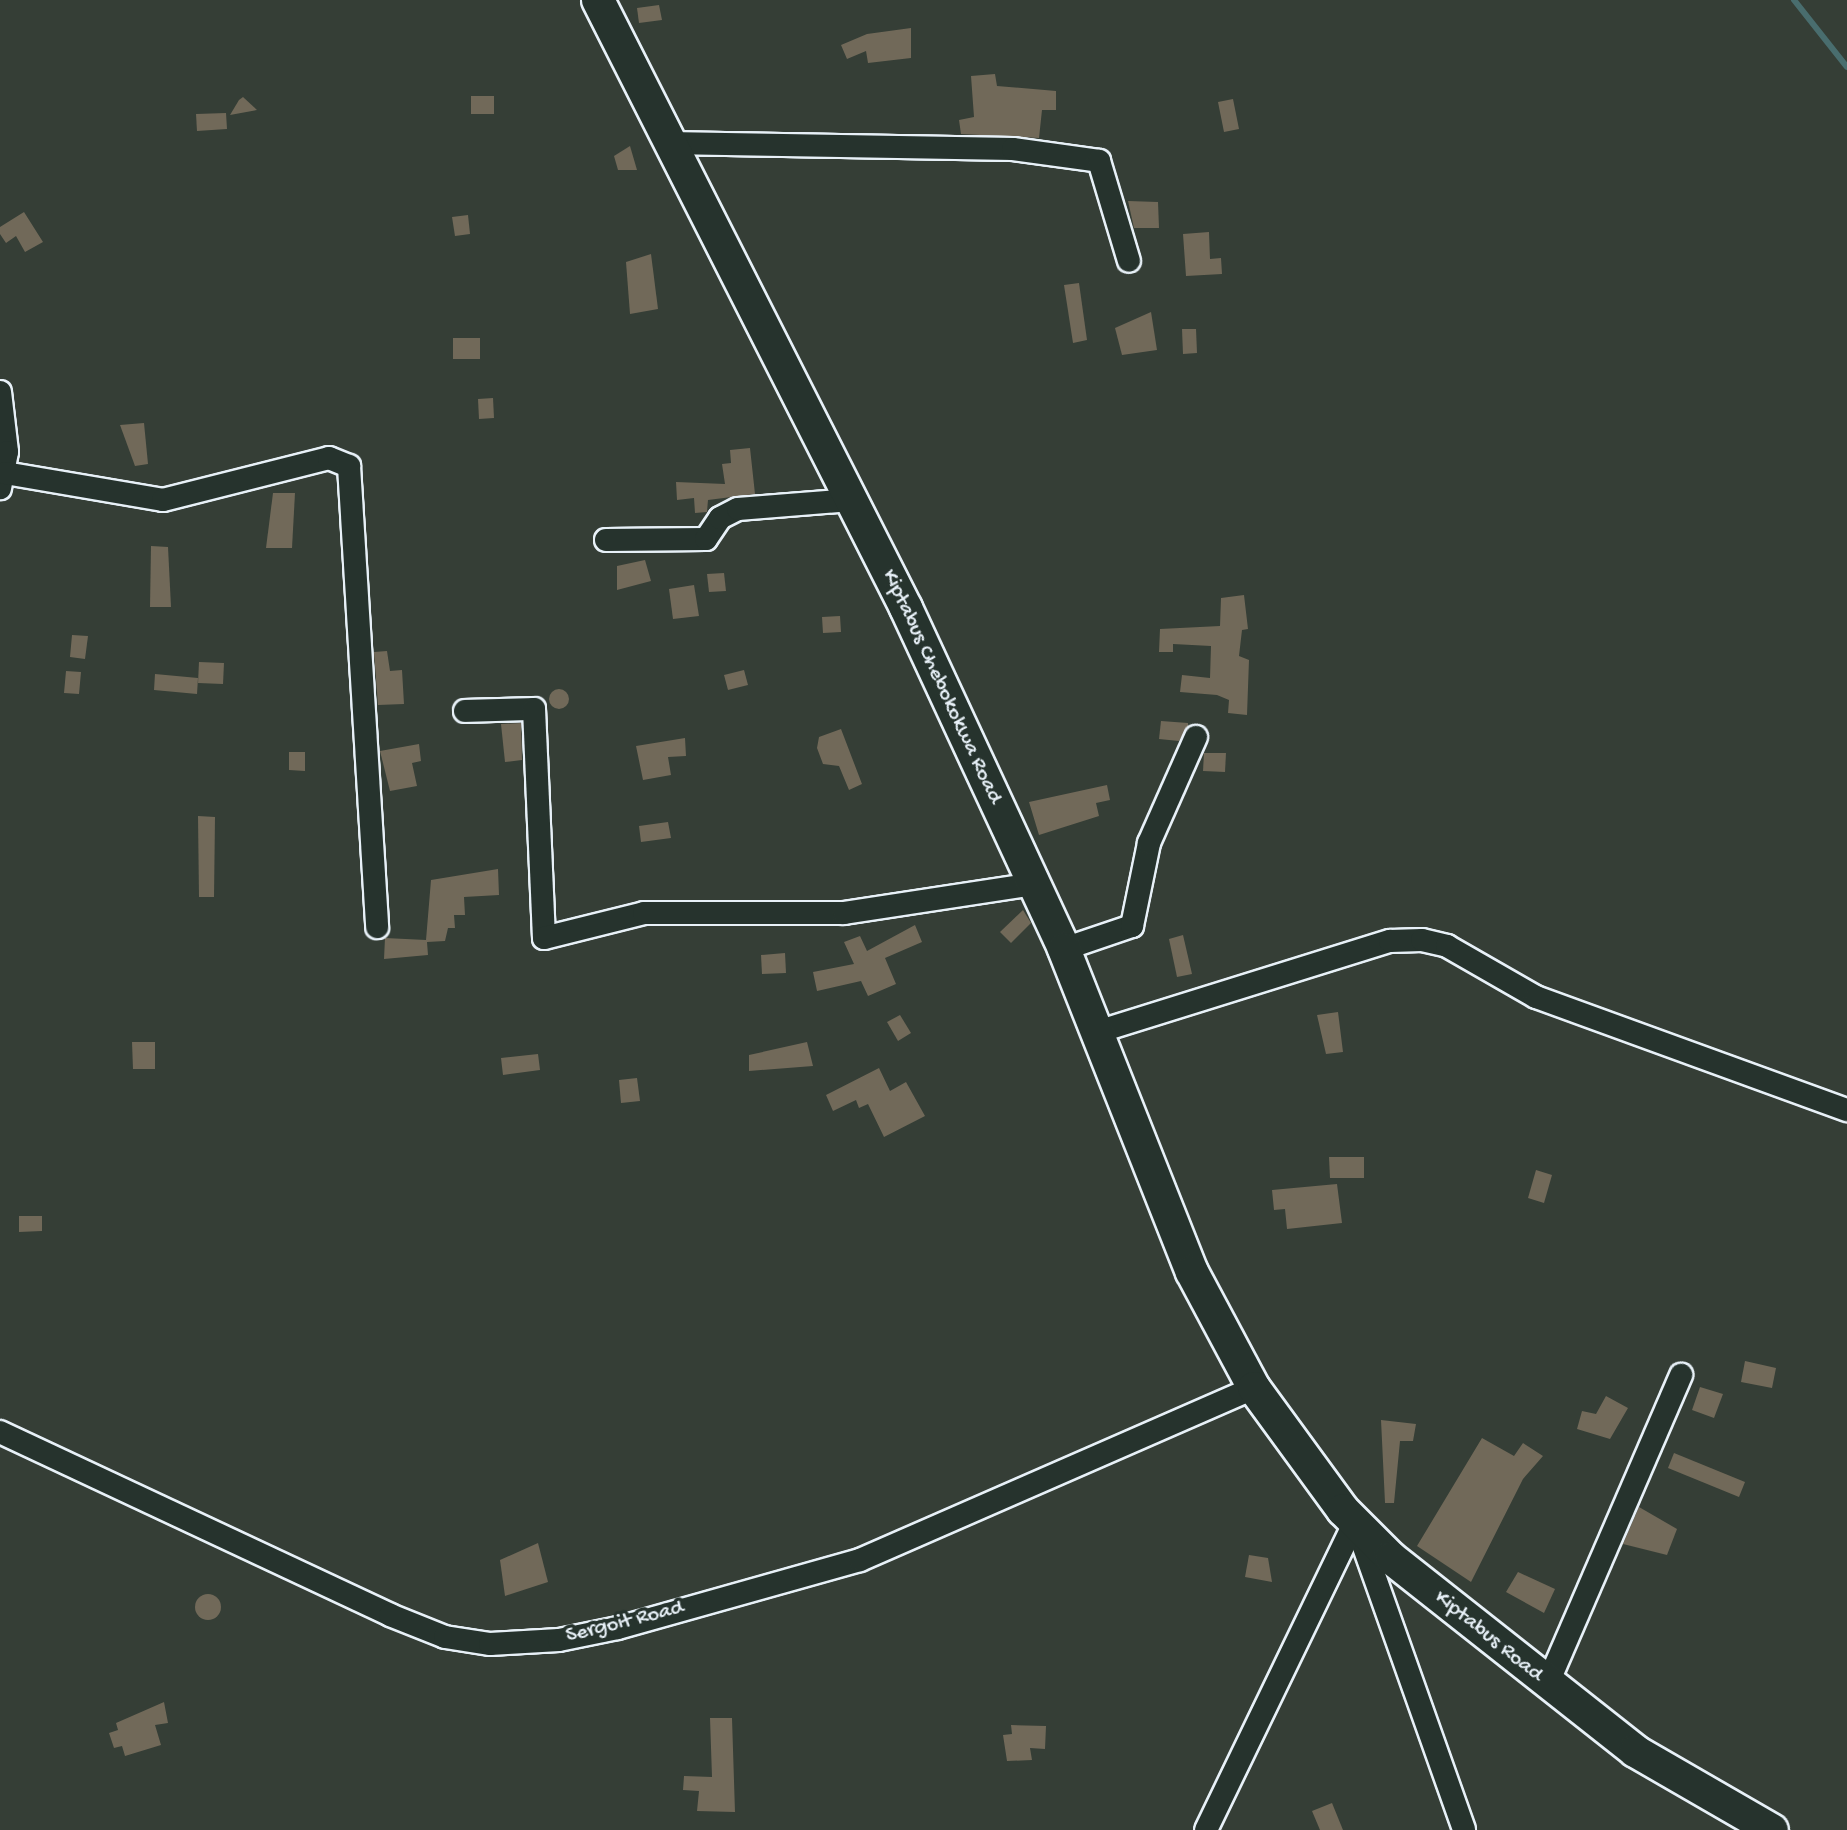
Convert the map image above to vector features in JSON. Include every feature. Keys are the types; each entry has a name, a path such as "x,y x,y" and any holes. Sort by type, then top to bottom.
{"street":[{"name":"Kiptabus Chebokokwa Road","path":"598,0 851,500 1034,884 1064,949 1094,1033 1192,1272 1254,1388"},
{"path":"668,143 1013,149 1099,161 1129,261"},
{"path":"0,392 2,480 163,500 329,458 349,466 377,927"},
{"path":"606,540 706,539 720,518 738,509 851,500"},
{"path":"465,711 534,709 544,938 644,913 844,913 1034,884"},
{"path":"1064,949 1132,926 1149,843 1196,737"},
{"path":"1094,1033 1390,941 1422,940 1447,946 1536,997 1847,1110"},
{"path":"1547,1685 1681,1375"},
{"name":"Sergoit Road","path":"0,1432 390,1615 445,1637 490,1644 559,1640 618,1628 860,1560 1254,1388"},
{"name":"Kiptabus Road","path":"1254,1388 1355,1522 1547,1685 1635,1751 1772,1830"},
{"path":"1206,1830 1355,1522"},
{"path":"1355,1522 1464,1830"}],"building":[{"path":"659,5 662,20 639,23 637,8"},
{"path":"911,28 911,58 868,63 866,51 847,59 841,45 867,34"},
{"path":"995,74 997,86 1056,91 1056,110 1042,110 1039,138 961,134 959,120 974,117 971,76"},
{"path":"471,96 494,96 494,114 471,114"},
{"path":"243,97 257,110 230,115 239,100"},
{"path":"1233,99 1239,129 1224,132 1218,102"},
{"path":"226,113 227,129 197,131 196,114"},
{"path":"630,146 637,170 618,170 614,156"},
{"path":"1128,201 1158,202 1159,228 1134,228"},
{"path":"24,212 43,242 25,252 16,236 6,243 0,234 0,227"},
{"path":"468,215 470,234 455,236 452,217"},
{"path":"1209,232 1210,259 1221,258 1222,274 1186,276 1183,234"},
{"path":"651,254 658,309 630,314 626,262"},
{"path":"1079,283 1087,340 1073,343 1064,285"},
{"path":"1151,312 1157,350 1122,355 1115,328"},
{"path":"1182,329 1196,329 1197,353 1183,354"},
{"path":"453,338 480,338 480,359 453,359"},
{"path":"493,398 494,418 479,419 478,399"},
{"path":"144,423 148,464 135,466 120,425"},
{"path":"750,448 755,494 708,500 707,512 695,513 694,498 677,500 676,482 725,484 722,464 731,463 730,450"},
{"path":"273,493 295,493 292,548 266,548"},
{"path":"151,546 168,547 171,607 150,607"},
{"path":"645,560 651,581 617,590 617,566"},
{"path":"724,573 726,591 709,592 707,574"},
{"path":"694,585 699,616 673,619 669,589"},
{"path":"1244,595 1248,629 1242,630 1239,656 1249,660 1247,715 1228,713 1229,700 1217,695 1180,692 1182,675 1210,678 1211,646 1173,644 1173,652 1159,652 1160,629 1220,626 1221,598"},
{"path":"840,616 841,632 823,633 822,617"},
{"path":"72,635 88,636 85,659 70,657"},
{"path":"387,651 390,671 402,670 404,704 378,705 374,652"},
{"path":"199,662 224,663 223,684 198,683"},
{"path":"744,670 748,685 728,690 724,675"},
{"path":"66,671 81,672 79,694 64,693"},
{"path":"155,674 198,678 197,694 154,690"},
{"path":"559,689 566,692 569,699 566,706 559,709 552,706 549,699 552,692"},
{"path":"1161,721 1188,723 1188,726 1179,741 1159,739"},
{"path":"521,723 522,760 505,762 501,724"},
{"path":"841,729 862,784 849,790 839,766 823,764 817,748 819,737"},
{"path":"685,738 686,756 668,757 671,775 643,780 636,746"},
{"path":"419,744 421,761 412,763 417,786 390,791 380,751"},
{"path":"289,752 305,752 305,771 289,770"},
{"path":"1204,753 1226,753 1225,772 1203,771"},
{"path":"1107,785 1110,800 1096,803 1099,816 1039,835 1029,802"},
{"path":"198,816 215,817 214,897 199,897"},
{"path":"668,822 671,838 641,842 639,826"},
{"path":"498,869 499,895 464,897 465,915 454,915 455,928 448,928 445,941 427,942 428,955 384,959 385,938 426,940 431,880"},
{"path":"1023,910 1031,923 1011,943 1000,932"},
{"path":"915,925 922,942 885,958 896,984 868,996 861,981 817,991 813,972 854,964 844,942 860,936 867,951"},
{"path":"1183,935 1192,974 1177,977 1169,939"},
{"path":"785,953 786,973 762,974 761,955"},
{"path":"1338,1012 1343,1052 1326,1054 1317,1015"},
{"path":"900,1015 911,1033 898,1041 887,1022"},
{"path":"132,1042 155,1042 155,1069 133,1069"},
{"path":"807,1042 813,1066 749,1071 749,1055"},
{"path":"538,1054 540,1070 503,1075 501,1058"},
{"path":"879,1068 890,1091 906,1082 925,1116 884,1137 868,1104 859,1108 856,1100 833,1111 826,1095"},
{"path":"637,1078 640,1101 621,1103 619,1080"},
{"path":"1329,1157 1364,1157 1364,1178 1330,1178"},
{"path":"1536,1170 1552,1175 1544,1203 1528,1198"},
{"path":"1337,1184 1342,1223 1287,1229 1285,1209 1274,1210 1272,1190"},
{"path":"19,1216 42,1216 42,1231 19,1232"},
{"path":"1745,1361 1776,1368 1772,1388 1741,1382"},
{"path":"1700,1387 1723,1394 1714,1418 1692,1410"},
{"path":"1606,1396 1628,1408 1610,1439 1577,1429 1582,1411 1596,1414"},
{"path":"1381,1420 1416,1424 1413,1441 1400,1441 1394,1503 1385,1503"},
{"path":"1482,1438 1514,1456 1523,1443 1543,1456 1523,1479 1471,1582 1417,1546"},
{"path":"1674,1453 1745,1482 1739,1497 1668,1468"},
{"path":"1639,1507 1677,1529 1667,1555 1623,1544"},
{"path":"538,1543 548,1582 505,1596 500,1560"},
{"path":"1249,1555 1268,1558 1272,1582 1245,1577"},
{"path":"1518,1572 1555,1589 1544,1613 1506,1592"},
{"path":"208,1594 217,1598 221,1607 217,1616 208,1620 199,1616 195,1607 199,1598"},
{"path":"164,1702 168,1723 155,1725 161,1745 125,1756 122,1746 114,1748 109,1733 118,1730 116,1723"},
{"path":"710,1718 732,1718 735,1812 697,1811 699,1791 683,1790 684,1776 712,1777"},
{"path":"1011,1725 1046,1726 1045,1749 1030,1748 1032,1760 1007,1761 1003,1735 1012,1734"},
{"path":"1332,1803 1343,1830 1320,1830 1312,1811"}],"waterway":[{"path":"1794,0 1847,67"}]}
